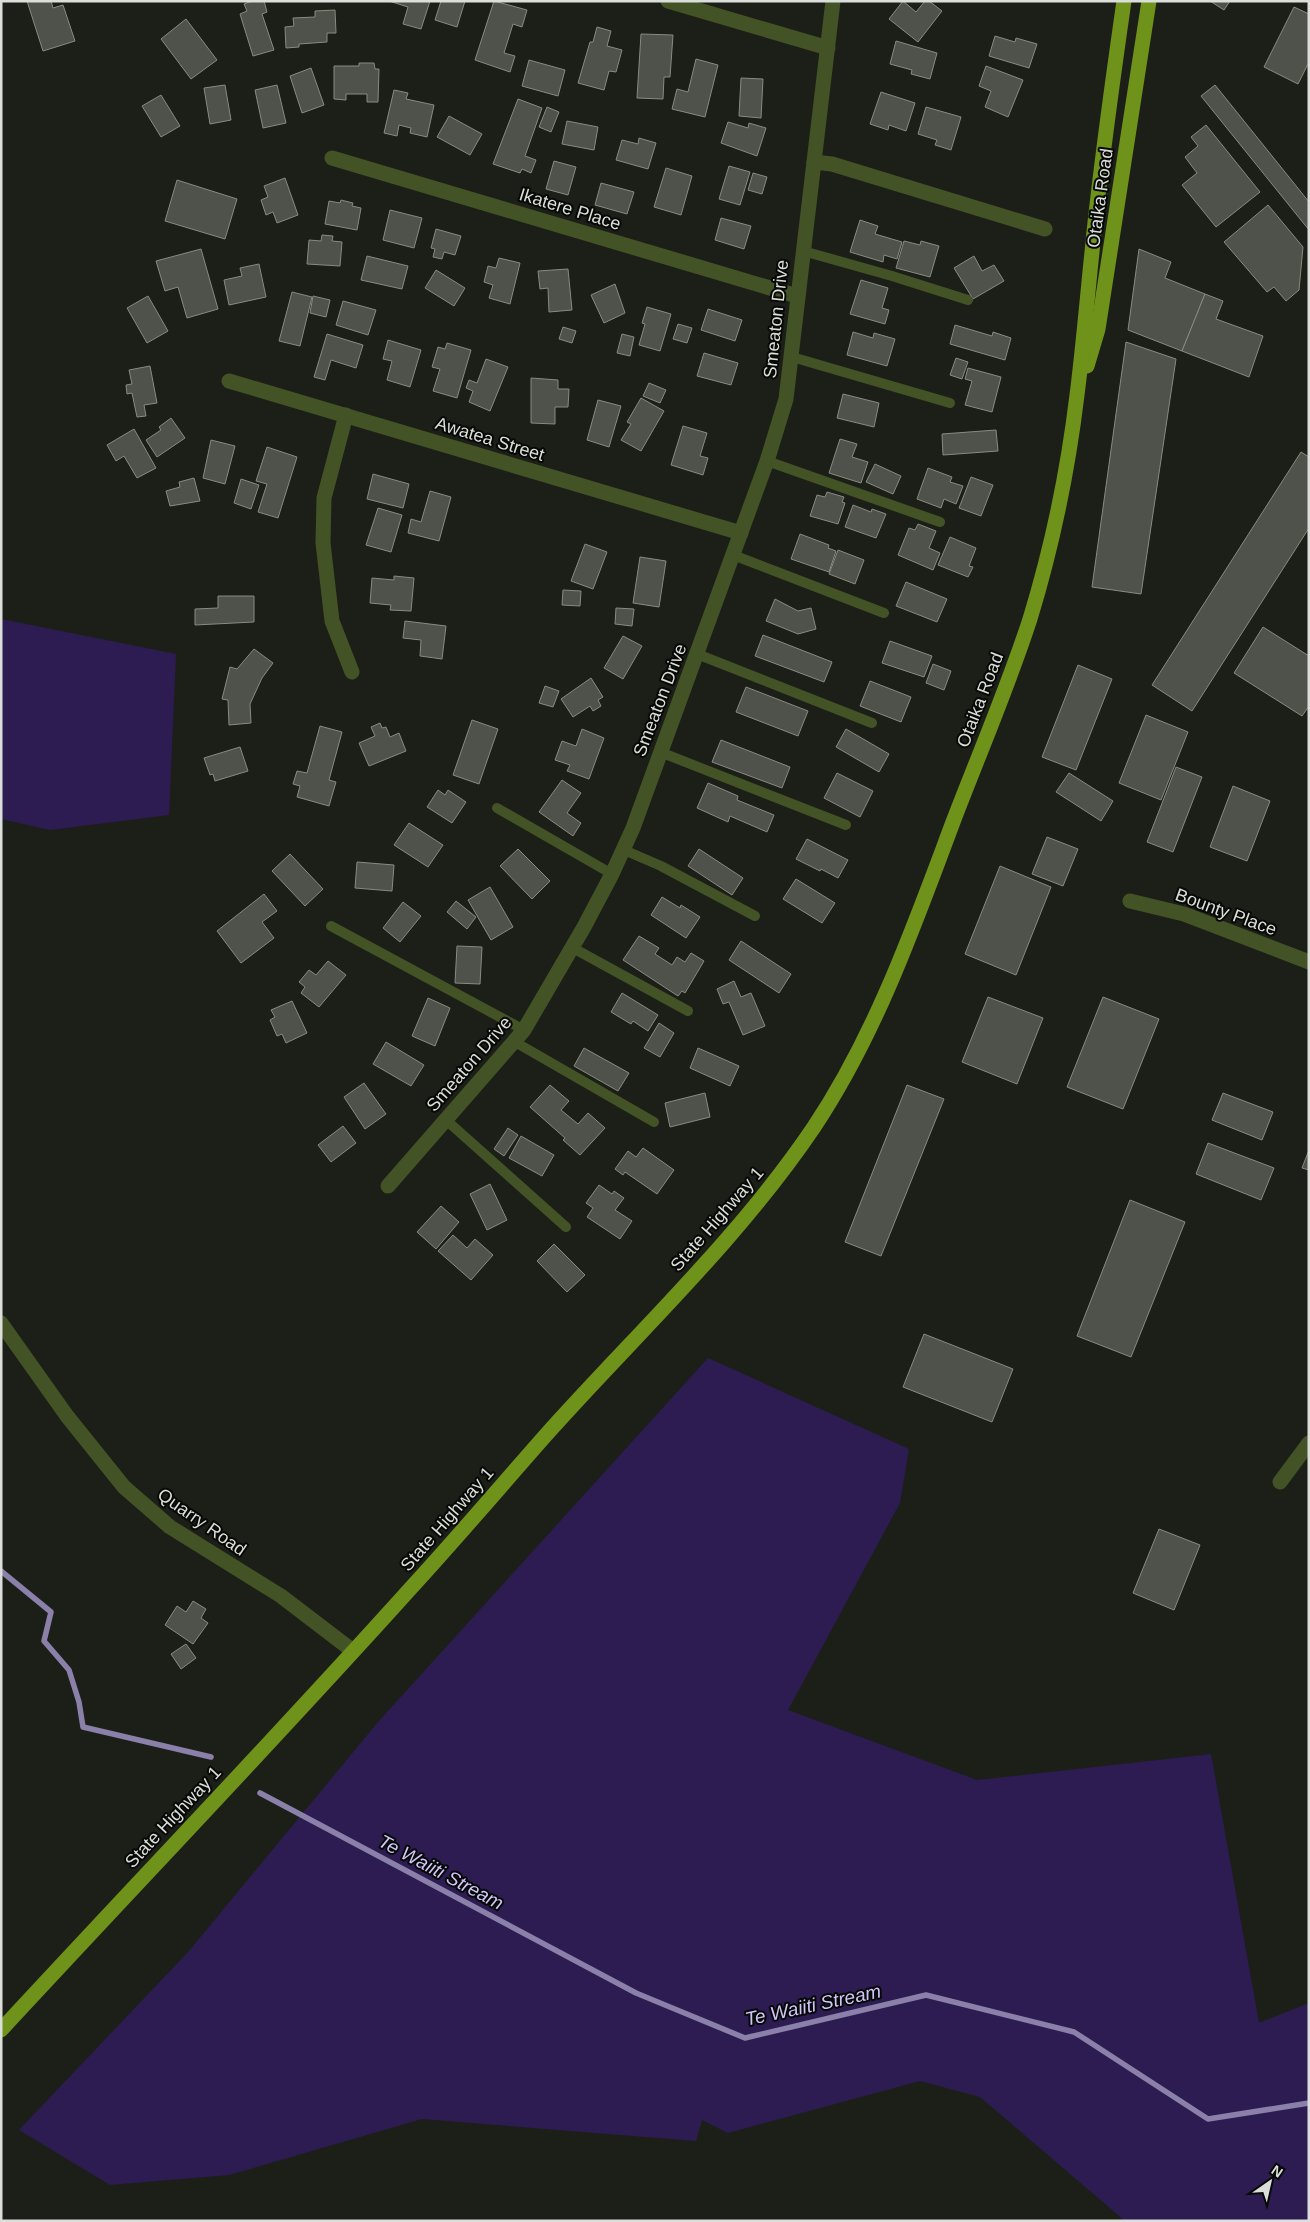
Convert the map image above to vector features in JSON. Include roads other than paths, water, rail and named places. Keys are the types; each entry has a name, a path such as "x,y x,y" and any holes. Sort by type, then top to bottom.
{"highway":[{"name":"Otaika Road","path":"881,1004 925,897 1030,619 1047,556 1065,476 1077,398 1093,236 1110,95 1124,1"},
{"name":"Otaika Road","path":"1077,398 1098,329 1149,1"},
{"name":"State Highway 1","path":"1,2030 353,1652 550,1430 673,1298 775,1181 816,1124 848,1070 881,1004"}],"street":[{"path":"668,1 828,48"},
{"name":"Smeaton Drive","path":"388,1186 524,1030 573,948 624,850 733,556 767,461 786,399 833,1"},
{"name":"Ikatere Place","path":"332,158 798,296"},
{"path":"814,162 832,164 1046,229"},
{"name":"Awatea Street","path":"229,381 741,533"},
{"path":"346,415 324,498 323,543 332,621 352,672"},
{"name":"Bounty Place","path":"1130,901 1184,914 1309,962"},
{"name":"Quarry Road","path":"1,1323 67,1416 124,1487 170,1527 280,1596 353,1652"},
{"path":"1280,1482 1309,1443"}],"lane":[{"path":"803,251 968,300"},
{"path":"792,356 950,403"},
{"path":"767,461 940,522"},
{"path":"733,556 884,613"},
{"path":"697,654 872,723"},
{"path":"660,752 846,825"},
{"path":"497,808 612,874"},
{"path":"624,850 661,866 755,916"},
{"path":"331,926 524,1030"},
{"path":"573,948 688,1011"},
{"path":"515,1042 654,1122"},
{"path":"446,1120 566,1227"}],"waterway":[{"name":"Te Waiiti Stream","path":"1,1571 51,1612 44,1641 69,1670 79,1702 83,1727 211,1757"},
{"name":"Te Waiiti Stream","path":"260,1793 636,1993 745,2038 926,1995 1074,2032 1208,2119 1309,2103"}]}
